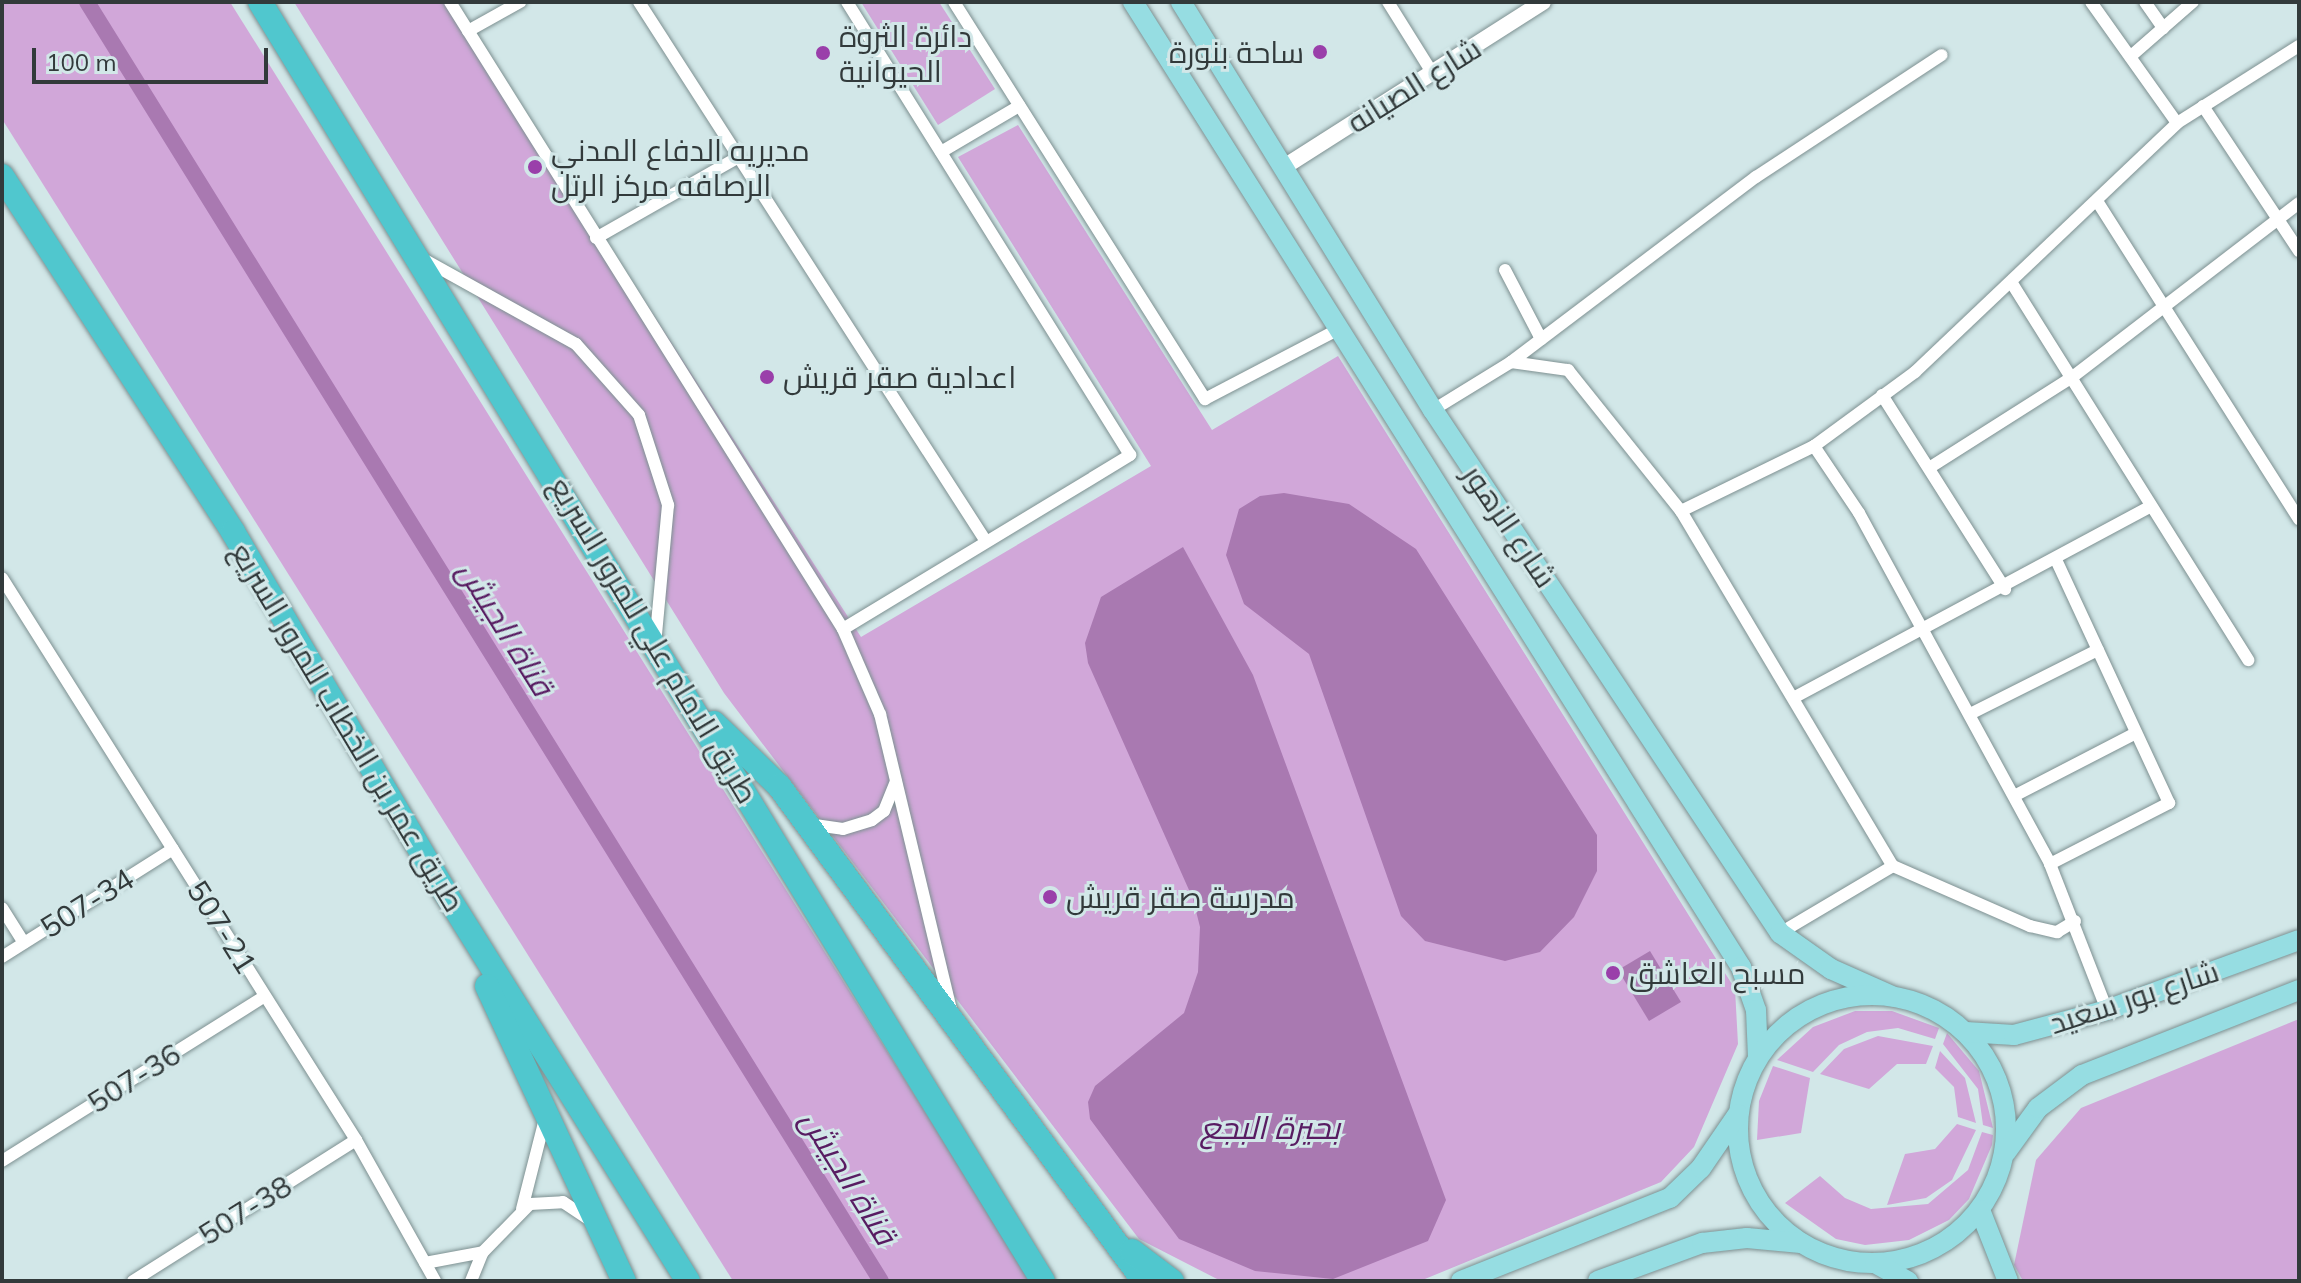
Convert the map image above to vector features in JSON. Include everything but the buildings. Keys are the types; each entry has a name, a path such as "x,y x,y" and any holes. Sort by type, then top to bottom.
{"highway":[{"name":"طريق الامام علي للمرور السريع","path":"260,2 422,258 1043,1281"},
{"name":"طريق عمر بن الخطاب للمرور السريع","path":"2,176 127,375 233,532 443,889 688,1281"},
{"path":"691,702 770,775 1144,1281"},
{"path":"443,889 624,1281"},
{"path":"1105,1228 1172,1281"}],"main road":[{"name":"شارع الزهور","path":"1133,2 1741,967 1756,1010 1758,1057"},
{"name":"شارع الزهور","path":"1181,2 1433,410 1780,933 1831,969 1892,996"},
{"path":"1341,328 1373,311"},
{"name":"شارع بور سعيد","path":"1966,1032 2014,1035 2107,1010 2299,940"},
{"name":"شارع بور سعيد","path":"2006,1152 2038,1108 2082,1075 2299,990"},
{"path":"1461,1281 1670,1198 1721,1143 1738,1114 1758,1057 1783,1027 1816,1007 1853,996 1892,996 1932,1008 1966,1032 1992,1067 2006,1108 2006,1152 1980,1210 1951,1239 1915,1257 1875,1263 1836,1259 1801,1243 1772,1219 1751,1188 1739,1152 1738,1114"},
{"path":"1980,1210 2008,1281"},
{"path":"1598,1281 1702,1243 1747,1238 1801,1243"},
{"path":"1875,1263 1908,1281"}],"street":[{"path":"450,2 843,629 880,714 955,1026"},
{"path":"468,31 520,2"},
{"path":"639,2 735,159 985,540"},
{"path":"843,629 985,540 1130,455 847,2"},
{"path":"954,2 1205,399 1341,328"},
{"path":"1388,2 1433,74"},
{"path":"2091,2 2177,123"},
{"path":"2145,2 2163,28"},
{"path":"2131,56 2193,2"},
{"name":"شارع الصيانه","path":"1284,167 1433,74 1537,4"},
{"path":"1681,511 1814,446 1882,395 2013,285 2177,123 2299,46"},
{"path":"1433,410 1511,362 1756,177 1942,55"},
{"path":"941,152 1019,106"},
{"path":"2203,106 2299,251"},
{"path":"596,238 735,159"},
{"path":"2097,201 2299,519"},
{"path":"1929,468 2071,378 2299,203"},
{"path":"422,258 576,344 639,415 668,505 655,644"},
{"path":"1505,270 1541,339"},
{"path":"2013,285 2248,660"},
{"path":"1511,362 1568,370 1681,511 1795,697 1893,866 2030,926 2057,932 2075,921"},
{"path":"1882,395 2005,589"},
{"path":"1814,446 1859,513 2050,864 2075,921 2107,1010"},
{"path":"1795,697 1921,629 2005,589 2151,506"},
{"path":"2050,864 2169,803 2056,560"},
{"name":"507-21","path":"2,578 356,1140 435,1281"},
{"path":"1970,714 2098,650"},
{"path":"2014,796 2136,733"},
{"path":"806,823 843,829 872,820 884,811 896,781"},
{"name":"507-34","path":"2,957 173,849"},
{"path":"1780,933 1893,866"},
{"path":"2,908 24,943"},
{"name":"507-36","path":"2,1161 265,996"},
{"path":"471,1281 483,1252 522,1209 546,1113"},
{"name":"507-38","path":"133,1281 356,1140"},
{"path":"522,1209 555,1200 599,1226"},
{"path":"425,1263 483,1252"}],"shaded area":[{"path":"2,2 230,2 1031,1281 733,1281 2,119"},
{"path":"294,2 452,2 861,637 1151,466 958,157 1018,125 1212,430 1338,356 1735,989 1738,1044 1694,1147 1661,1182 1420,1281 1221,1281 1139,1239 724,693"},
{"path":"861,2 939,2 995,89 938,125"},
{"path":"1855,1011 1892,1011 1939,1028 1935,1039 1898,1028 1867,1032 1839,1045 1813,1072 1777,1060 1813,1027"},
{"path":"2299,1019 2299,1281 2023,1281 2014,1265 2036,1160 2081,1108"},
{"path":"1947,1033 1979,1071 1993,1128 1983,1125 1978,1089 1943,1044"},
{"path":"1878,1036 1933,1046 1926,1064 1897,1064 1869,1089 1820,1074 1844,1049"},
{"path":"1940,1051 1965,1078 1976,1123 1958,1117 1954,1087 1935,1068"},
{"path":"1773,1066 1810,1078 1801,1133 1757,1140 1759,1101"},
{"path":"1957,1124 1976,1130 1952,1180 1926,1198 1887,1205 1905,1154 1935,1149"},
{"path":"1982,1132 1993,1135 1992,1145 1969,1199 1949,1220 1909,1240 1865,1245 1836,1239 1785,1203 1820,1176 1845,1198 1871,1209 1928,1204 1968,1170"}],"water":[{"path":"1284,493 1349,504 1416,549 1597,835 1597,871 1574,917 1540,952 1505,961 1425,941 1401,916 1309,654 1244,604 1226,555 1239,509 1260,496"},
{"name":"بحيرة البجع","path":"1183,547 1253,675 1446,1200 1428,1241 1333,1279 1255,1271 1179,1239 1090,1119 1088,1102 1095,1086 1184,1013 1198,972 1200,927 1193,899 1088,663 1085,643 1101,597"},
{"path":"1650,951 1681,1002 1649,1021 1618,970"}],"waterway":[{"name":"قناة الجيش","path":"87,2 881,1281"}],"place":[{"name":"ساحة بنورة","path":"1320,52"},
{"name":"دائرة الثروة الحيوانية","path":"823,53"},
{"name":"مديريه الدفاع المدني الرصافه مركز الرتل","path":"535,167"},
{"name":"اعدادية صقر قريش","path":"767,377"},
{"name":"مدرسة صقر قريش","path":"1050,897"},
{"name":"مسبح العاشق","path":"1613,973"}]}
